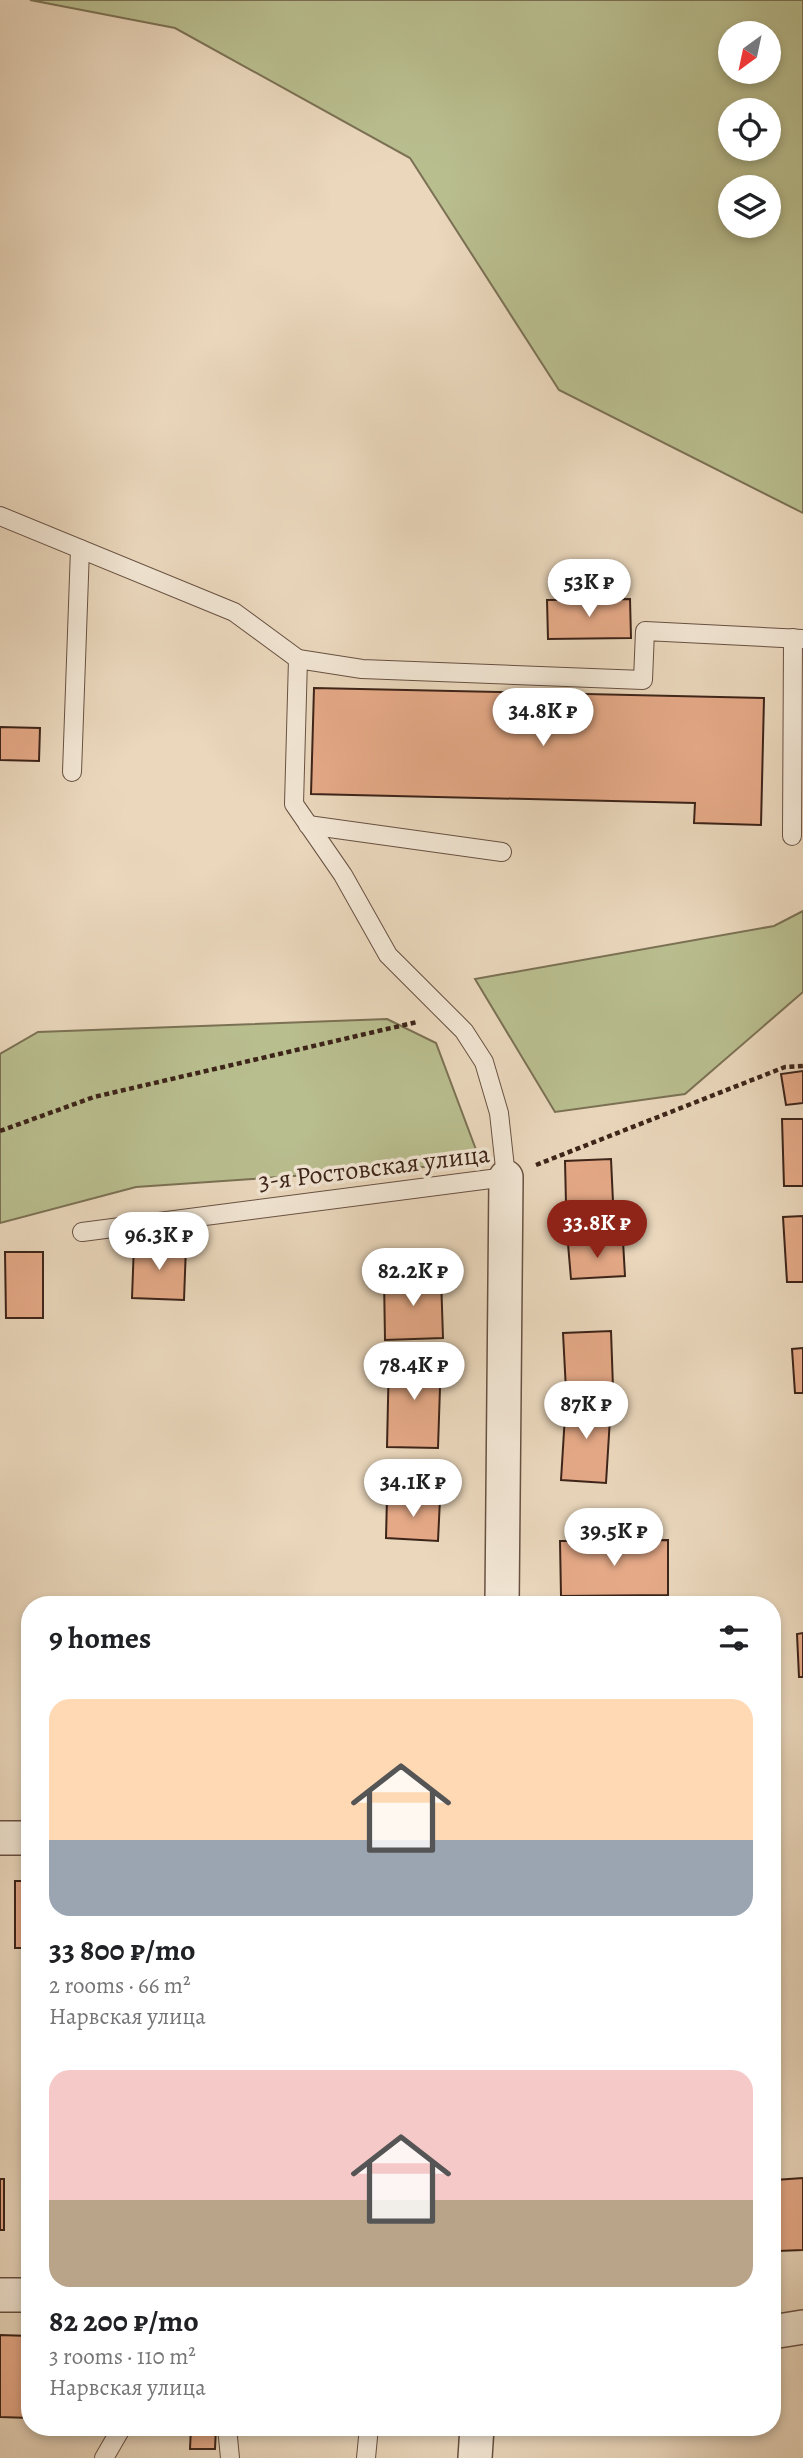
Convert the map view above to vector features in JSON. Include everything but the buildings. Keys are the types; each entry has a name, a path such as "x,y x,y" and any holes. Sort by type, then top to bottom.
{"street":[{"path":"502,1596 506,1177"},
{"path":"0,1838 21,1838"},
{"path":"0,2295 21,2295"},
{"path":"781,2331 803,2327"},
{"path":"475,2458 477,2436"}],"lane":[{"path":"0,516 234,612 298,659 362,668 643,680 645,631 798,638 792,836"},
{"path":"72,772 80,549"},
{"path":"298,659 294,804 342,874 388,955 464,1031 484,1062 499,1113 506,1177"},
{"path":"308,825 502,852"},
{"name":"3-я Ростовская улица","path":"82,1232 506,1177"},
{"path":"104,2458 117,2436"},
{"path":"228,2436 230,2458"},
{"path":"366,2458 368,2436"}],"path":[{"path":"0,1131 94,1097 416,1021 427,1028"},
{"path":"506,1177 785,1067 803,1066"}],"green space":[{"path":"30,0 803,0 803,513 559,390 410,158 175,28"},
{"path":"803,911 803,992 685,1094 555,1112 475,979 774,926"},
{"path":"387,1019 436,1043 481,1163 136,1187 0,1223 0,1054 38,1032"}]}
